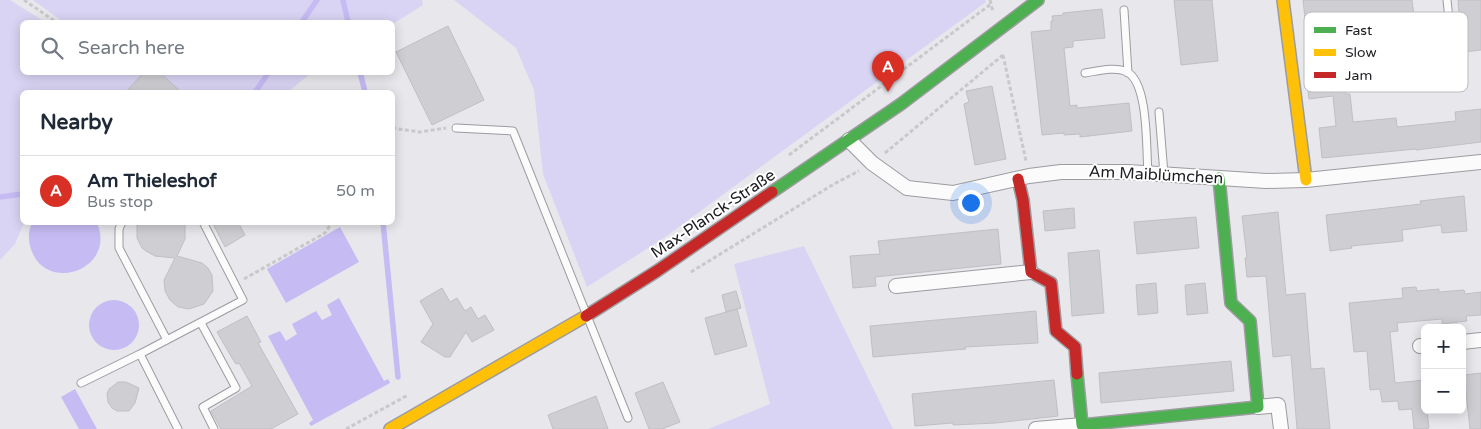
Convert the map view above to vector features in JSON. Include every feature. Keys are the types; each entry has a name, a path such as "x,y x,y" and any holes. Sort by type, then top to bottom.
{"street":[{"name":"Max-Planck-Straße","path":"390,429 587,316 657,271 901,104 1038,0"},
{"path":"1283,0 1306,180"},
{"name":"Am Maiblümchen","path":"849,140 872,163 907,188 952,193 1061,172 1148,173 1266,181 1306,180 1481,162"},
{"path":"1024,178 1023,200 1031,272"},
{"path":"1218,178 1230,303 1250,321 1258,407"},
{"path":"896,286 1031,272 1051,283 1056,331 1075,347 1082,425"},
{"path":"1466,342 1481,340"},
{"path":"1036,429 1278,405 1281,429"}],"lane":[{"path":"1124,10 1128,73"},
{"path":"1085,73 1117,69 1128,73 1137,84 1143,102 1148,173"},
{"path":"1159,112 1164,174"},
{"path":"456,128 513,131 628,418"},
{"path":"121,225 119,248 167,340"},
{"path":"81,383 243,300 205,225"},
{"path":"201,323 236,388 203,407 214,429"},
{"path":"140,354 178,429"}],"path":[{"path":"24,0 53,20"},
{"path":"782,161 991,4"},
{"path":"997,31 1024,178"},
{"path":"395,128 420,132 445,127 456,128"},
{"path":"235,284 325,233 330,225"},
{"path":"346,429 409,394"}],"shaded area":[{"path":"0,0 10,0 42,20 20,20 20,75 142,75 128,90 20,90 20,225 23,225 15,244 0,260"},
{"path":"33,0 422,0 423,5 395,23 395,20 60,20"},
{"path":"454,0 985,0 986,2 661,240 587,287 543,174 534,90 516,48"},
{"path":"161,75 309,75 290,90 177,90"},
{"path":"31,225 98,225 101,239 97,253 89,264 77,270 64,273 50,271 39,263 29,242"},
{"path":"340,227 359,262 286,303 267,269"},
{"path":"804,246 893,429 708,429 770,404 734,264"},
{"path":"339,298 384,381 388,379 390,383 311,426 309,423 313,420 268,336 280,331 286,341 297,334 292,324 316,311 322,320 332,315 327,305"},
{"path":"114,300 124,302 132,307 137,315 139,325 137,335 132,343 124,348 114,350 104,348 96,343 91,335 89,325 91,315 96,307 104,302"},
{"path":"75,389 97,429 79,429 61,397"}],"building":[{"path":"1174,0 1212,0 1218,61 1181,65"},
{"path":"1303,0 1412,0 1414,12 1304,12"},
{"path":"1458,0 1481,0 1481,50 1468,52 1468,12 1459,12"},
{"path":"1102,9 1105,38 1073,41 1073,47 1064,48 1070,106 1077,105 1077,108 1129,103 1132,131 1080,137 1080,134 1064,135 1064,133 1042,135 1031,32 1051,30 1052,16"},
{"path":"448,26 484,100 432,125 396,52"},
{"path":"141,75 162,75 179,90 128,90"},
{"path":"992,86 1006,159 975,165 964,104 969,102 966,91"},
{"path":"1308,92 1346,92 1346,94 1350,94 1353,122 1396,118 1397,127 1456,121 1455,112 1481,109 1481,142 1322,158 1319,128 1336,126 1333,96 1309,99"},
{"path":"1464,196 1467,231 1442,233 1441,225 1402,230 1403,241 1351,246 1352,248 1330,251 1326,215 1421,204 1420,201"},
{"path":"1074,208 1075,228 1045,231 1043,211"},
{"path":"1278,212 1286,295 1305,293 1311,369 1324,368 1330,429 1297,429 1291,355 1273,357 1266,276 1247,277 1245,258 1247,258 1242,216"},
{"path":"1196,217 1199,248 1137,254 1134,222"},
{"path":"137,225 185,225 185,239 177,256 202,263 212,275 213,291 204,304 189,309 178,307 170,300 165,291 164,280 175,258 155,256 142,248 137,238"},
{"path":"214,225 240,225 245,235 225,247"},
{"path":"998,229 1001,264 875,277 876,286 853,288 850,256 880,254 878,241"},
{"path":"1099,250 1104,313 1072,316 1068,253"},
{"path":"1156,283 1158,313 1138,315 1136,285"},
{"path":"1205,283 1208,313 1187,315 1185,285"},
{"path":"1416,287 1417,291 1439,289 1439,292 1464,290 1465,294 1481,292 1481,315 1466,316 1467,321 1442,324 1442,319 1397,323 1398,331 1390,332 1395,383 1421,380 1421,414 1427,414 1429,428 1425,429 1414,429 1412,409 1399,410 1398,401 1382,402 1380,389 1370,390 1367,351 1354,352 1349,303 1403,298 1402,288"},
{"path":"442,288 450,302 457,298 465,311 471,307 478,319 485,315 494,330 472,342 466,332 450,357 445,357 421,342 433,324 420,301"},
{"path":"736,291 741,308 726,312 722,295"},
{"path":"737,309 747,346 715,355 705,318"},
{"path":"1036,311 1038,343 965,347 966,349 873,357 870,326"},
{"path":"247,316 261,342 258,343 298,414 271,429 221,429 211,411 252,386 239,363 236,364 217,332"},
{"path":"1231,361 1234,391 1101,403 1099,373"},
{"path":"1481,373 1481,429 1470,429 1466,375"},
{"path":"1054,380 1058,416 996,423 953,425 953,423 915,426 912,394"},
{"path":"118,382 126,382 139,388 135,403 129,411 117,411 108,402 107,394 109,389"},
{"path":"663,382 680,422 662,429 649,429 635,393"},
{"path":"596,396 608,429 553,429 548,415"}],"waterway":[{"path":"303,20 317,0"},
{"path":"343,0 348,20"},
{"path":"256,90 267,75"},
{"path":"361,75 364,90"},
{"path":"0,197 20,194"},
{"path":"383,225 398,377"}],"traffic: fast":[{"path":"772,192 901,104 1038,0"},
{"path":"1077,374 1082,425 1258,407 1250,321 1231,303 1219,178"}],"traffic: slow":[{"path":"1283,0 1306,180"},
{"path":"390,429 586,316"}],"traffic: jam":[{"path":"1018,179 1023,200 1031,272 1051,283 1056,331 1075,347 1077,374"},
{"path":"586,316 657,271 772,192"}],"place":[{"name":"Am Thieleshof","path":"888,92"}]}
